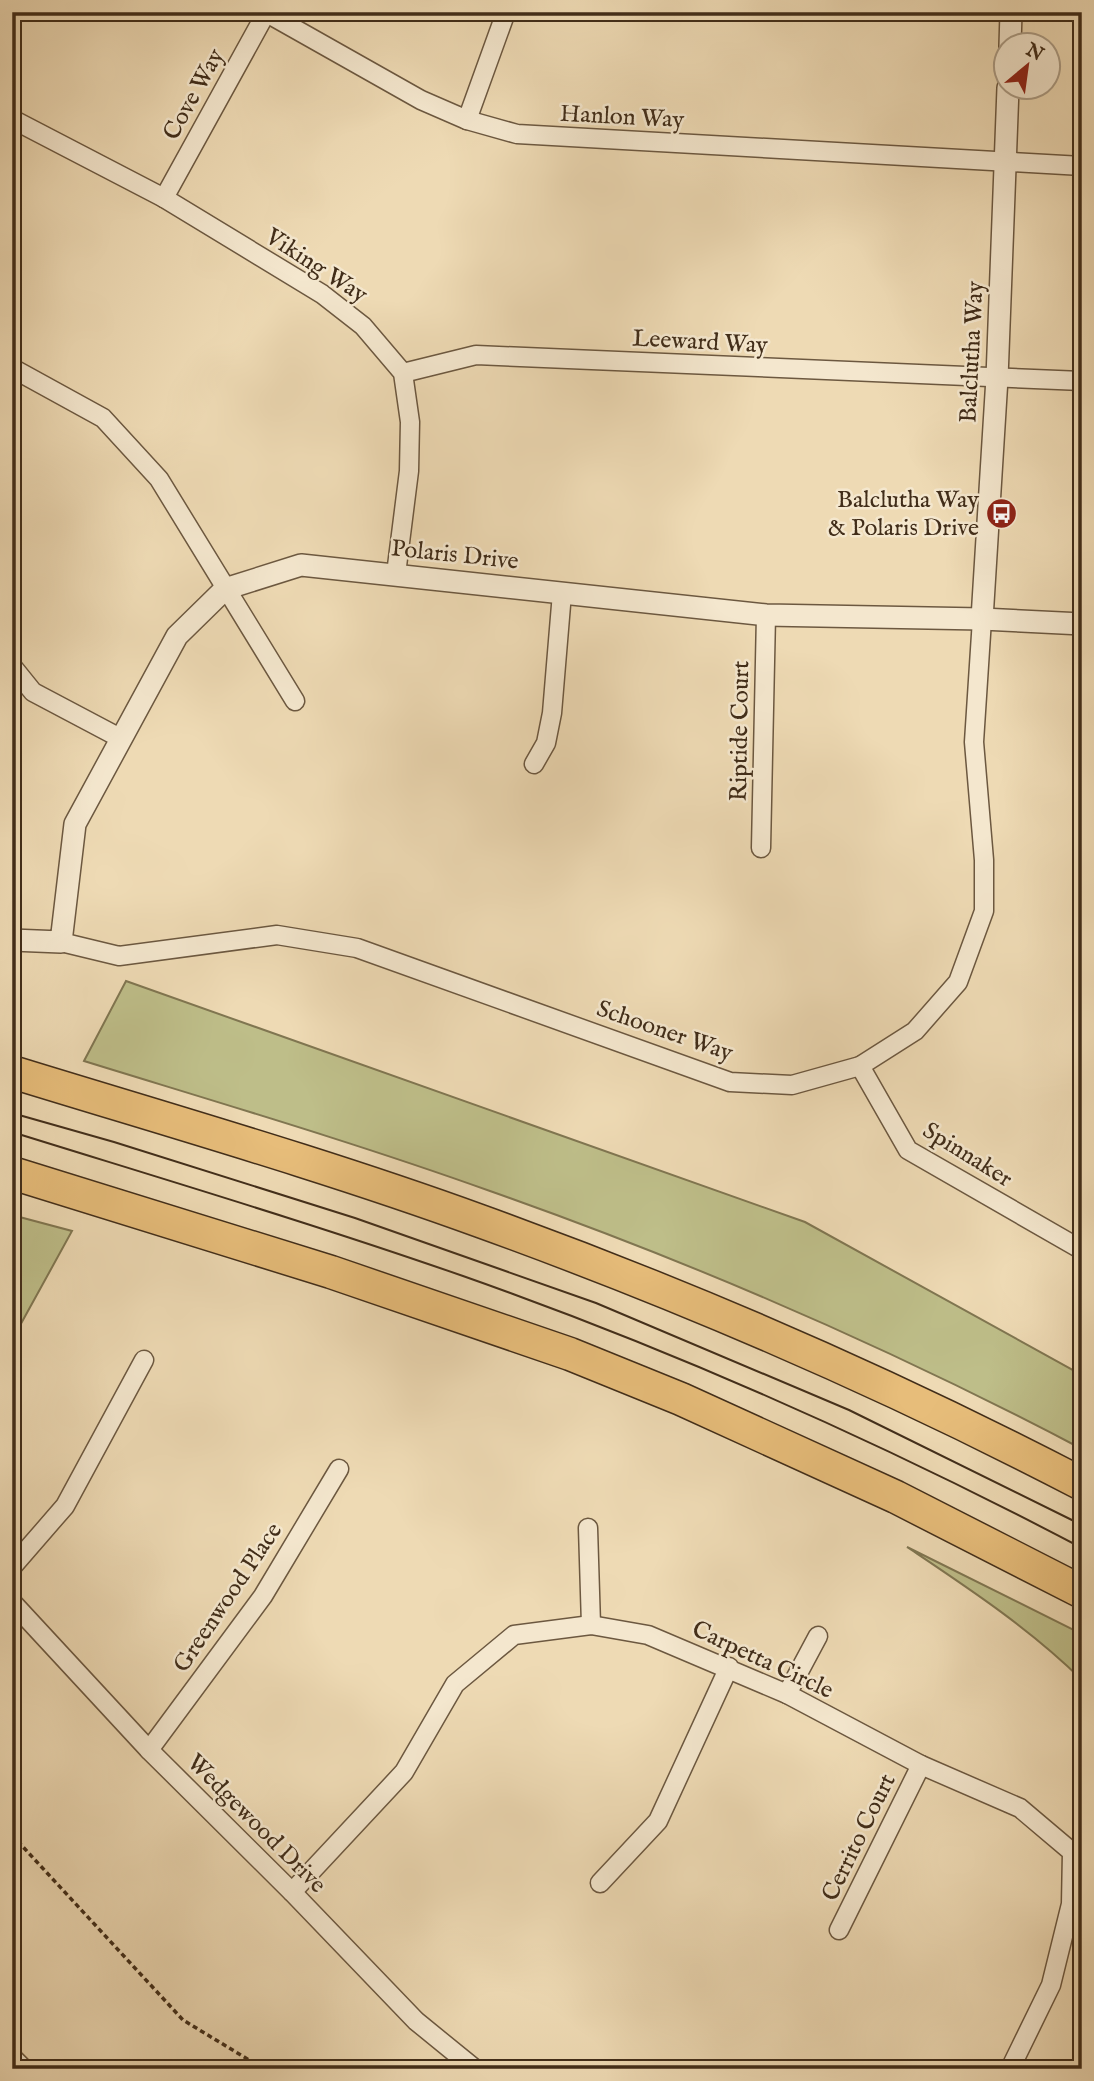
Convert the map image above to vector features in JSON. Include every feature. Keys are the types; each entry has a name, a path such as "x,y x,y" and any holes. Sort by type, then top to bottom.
{"highway":[{"path":"12,1072 323,1169 476,1219 585,1259 818,1357 1082,1484"},
{"path":"12,1173 331,1272 570,1354 681,1399 873,1486 1082,1592"}],"street":[{"name":"Hanlon Way","path":"265,12 421,100 467,120 517,135 1082,166"},
{"name":"Cove Way","path":"164,198 265,12"},
{"path":"467,120 506,12"},
{"path":"1010,32 1011,12"},
{"name":"Balclutha Way","path":"982,619 997,378 1008,102"},
{"name":"Viking Way","path":"12,119 164,198 322,294 363,326 403,373"},
{"name":"Leeward Way","path":"403,373 477,355 1082,381"},
{"path":"12,368 103,418 159,480 295,701"},
{"path":"396,574 409,471 410,422 403,373"},
{"name":"Polaris Drive","path":"61,942 75,824 177,636 225,589 301,565 766,615 982,619 1082,624"},
{"path":"534,764 546,743 552,713 562,593"},
{"name":"Riptide Court","path":"761,848 766,615"},
{"name":"Schooner Way","path":"12,940 61,942 119,956 278,935 357,948 730,1082 792,1085 860,1066 915,1031 958,982 984,911 984,860 974,742 982,619"},
{"path":"12,666 33,692 120,738"},
{"name":"Spinnaker","path":"860,1066 908,1150 1082,1250"},
{"path":"12,1567 65,1506 144,1360"},
{"name":"Greenwood Place","path":"149,1750 263,1596 339,1469"},
{"path":"588,1528 591,1625"},
{"name":"Wedgewood Drive","path":"12,1602 149,1750 292,1892 416,2021 475,2069"},
{"name":"Carpetta Circle","path":"292,1892 404,1772 455,1684 514,1635 591,1625 648,1635 729,1667 787,1694 921,1765 1020,1808 1072,1852 1070,1904 1051,1985 1010,2069"},
{"path":"787,1694 818,1636"},
{"path":"600,1882 658,1821 729,1667"},
{"name":"Cerrito Court","path":"839,1930 921,1765"},
{"path":"12,2057 24,2069"}],"path":[{"path":"12,1835 183,2020 264,2069"}],"green space":[{"path":"126,981 805,1222 1082,1375 1082,1449 864,1342 641,1247 389,1156 84,1061"},
{"path":"12,1215 72,1231 12,1340"},
{"path":"907,1547 1082,1634 1082,1680 1019,1626"}],"tram line":[{"path":"12,1113 114,1142 355,1218 596,1303 849,1410 1082,1525"},
{"path":"12,1132 407,1257 621,1335 854,1436 1082,1548"}],"place":[{"name":"Balclutha Way & Polaris Drive","path":"1002,513"}]}
